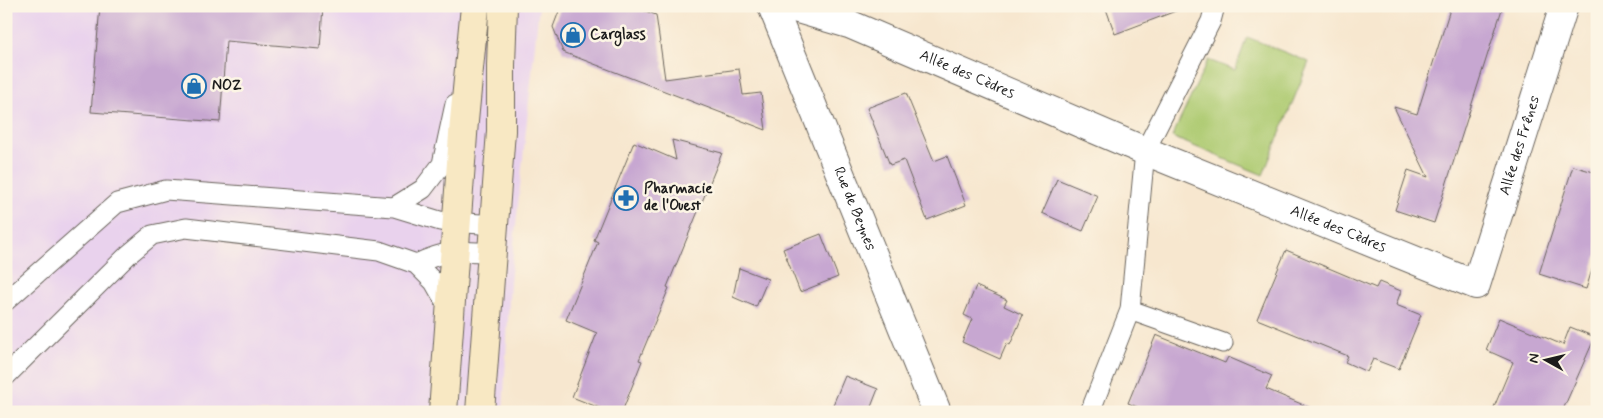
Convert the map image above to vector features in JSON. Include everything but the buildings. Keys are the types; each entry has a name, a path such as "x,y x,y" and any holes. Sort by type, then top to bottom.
{"main road":[{"path":"443,412 474,6"},
{"path":"480,412 502,126 501,65 504,6"}],"street":[{"name":"Rue de Beynes","path":"772,6 937,412"},
{"name":"Allée des Cèdres","path":"788,6 849,24 1145,151 1476,285"},
{"name":"Allée des Frênes","path":"1476,285 1564,6"}],"lane":[{"path":"394,207 423,189 442,164 474,6"},
{"path":"1090,412 1130,310 1145,151 1211,21 1215,6"},
{"path":"6,301 117,203 166,190 394,207 440,221 494,225"},
{"path":"6,376 128,255 152,236 186,228 380,251 416,264 434,282 450,310"},
{"path":"416,264 436,255 454,251 492,253"},
{"path":"1130,310 1223,343"}],"shaded area":[{"path":"6,6 539,6 510,282 503,412 6,412"}],"green space":[{"path":"1247,37 1309,62 1263,175 1172,137 1208,60 1235,70"}],"place":[{"name":"Carglass","path":"573,35"},
{"name":"NOZ","path":"194,86"},
{"name":"Pharmacie de l'Ouest","path":"626,198"}]}
